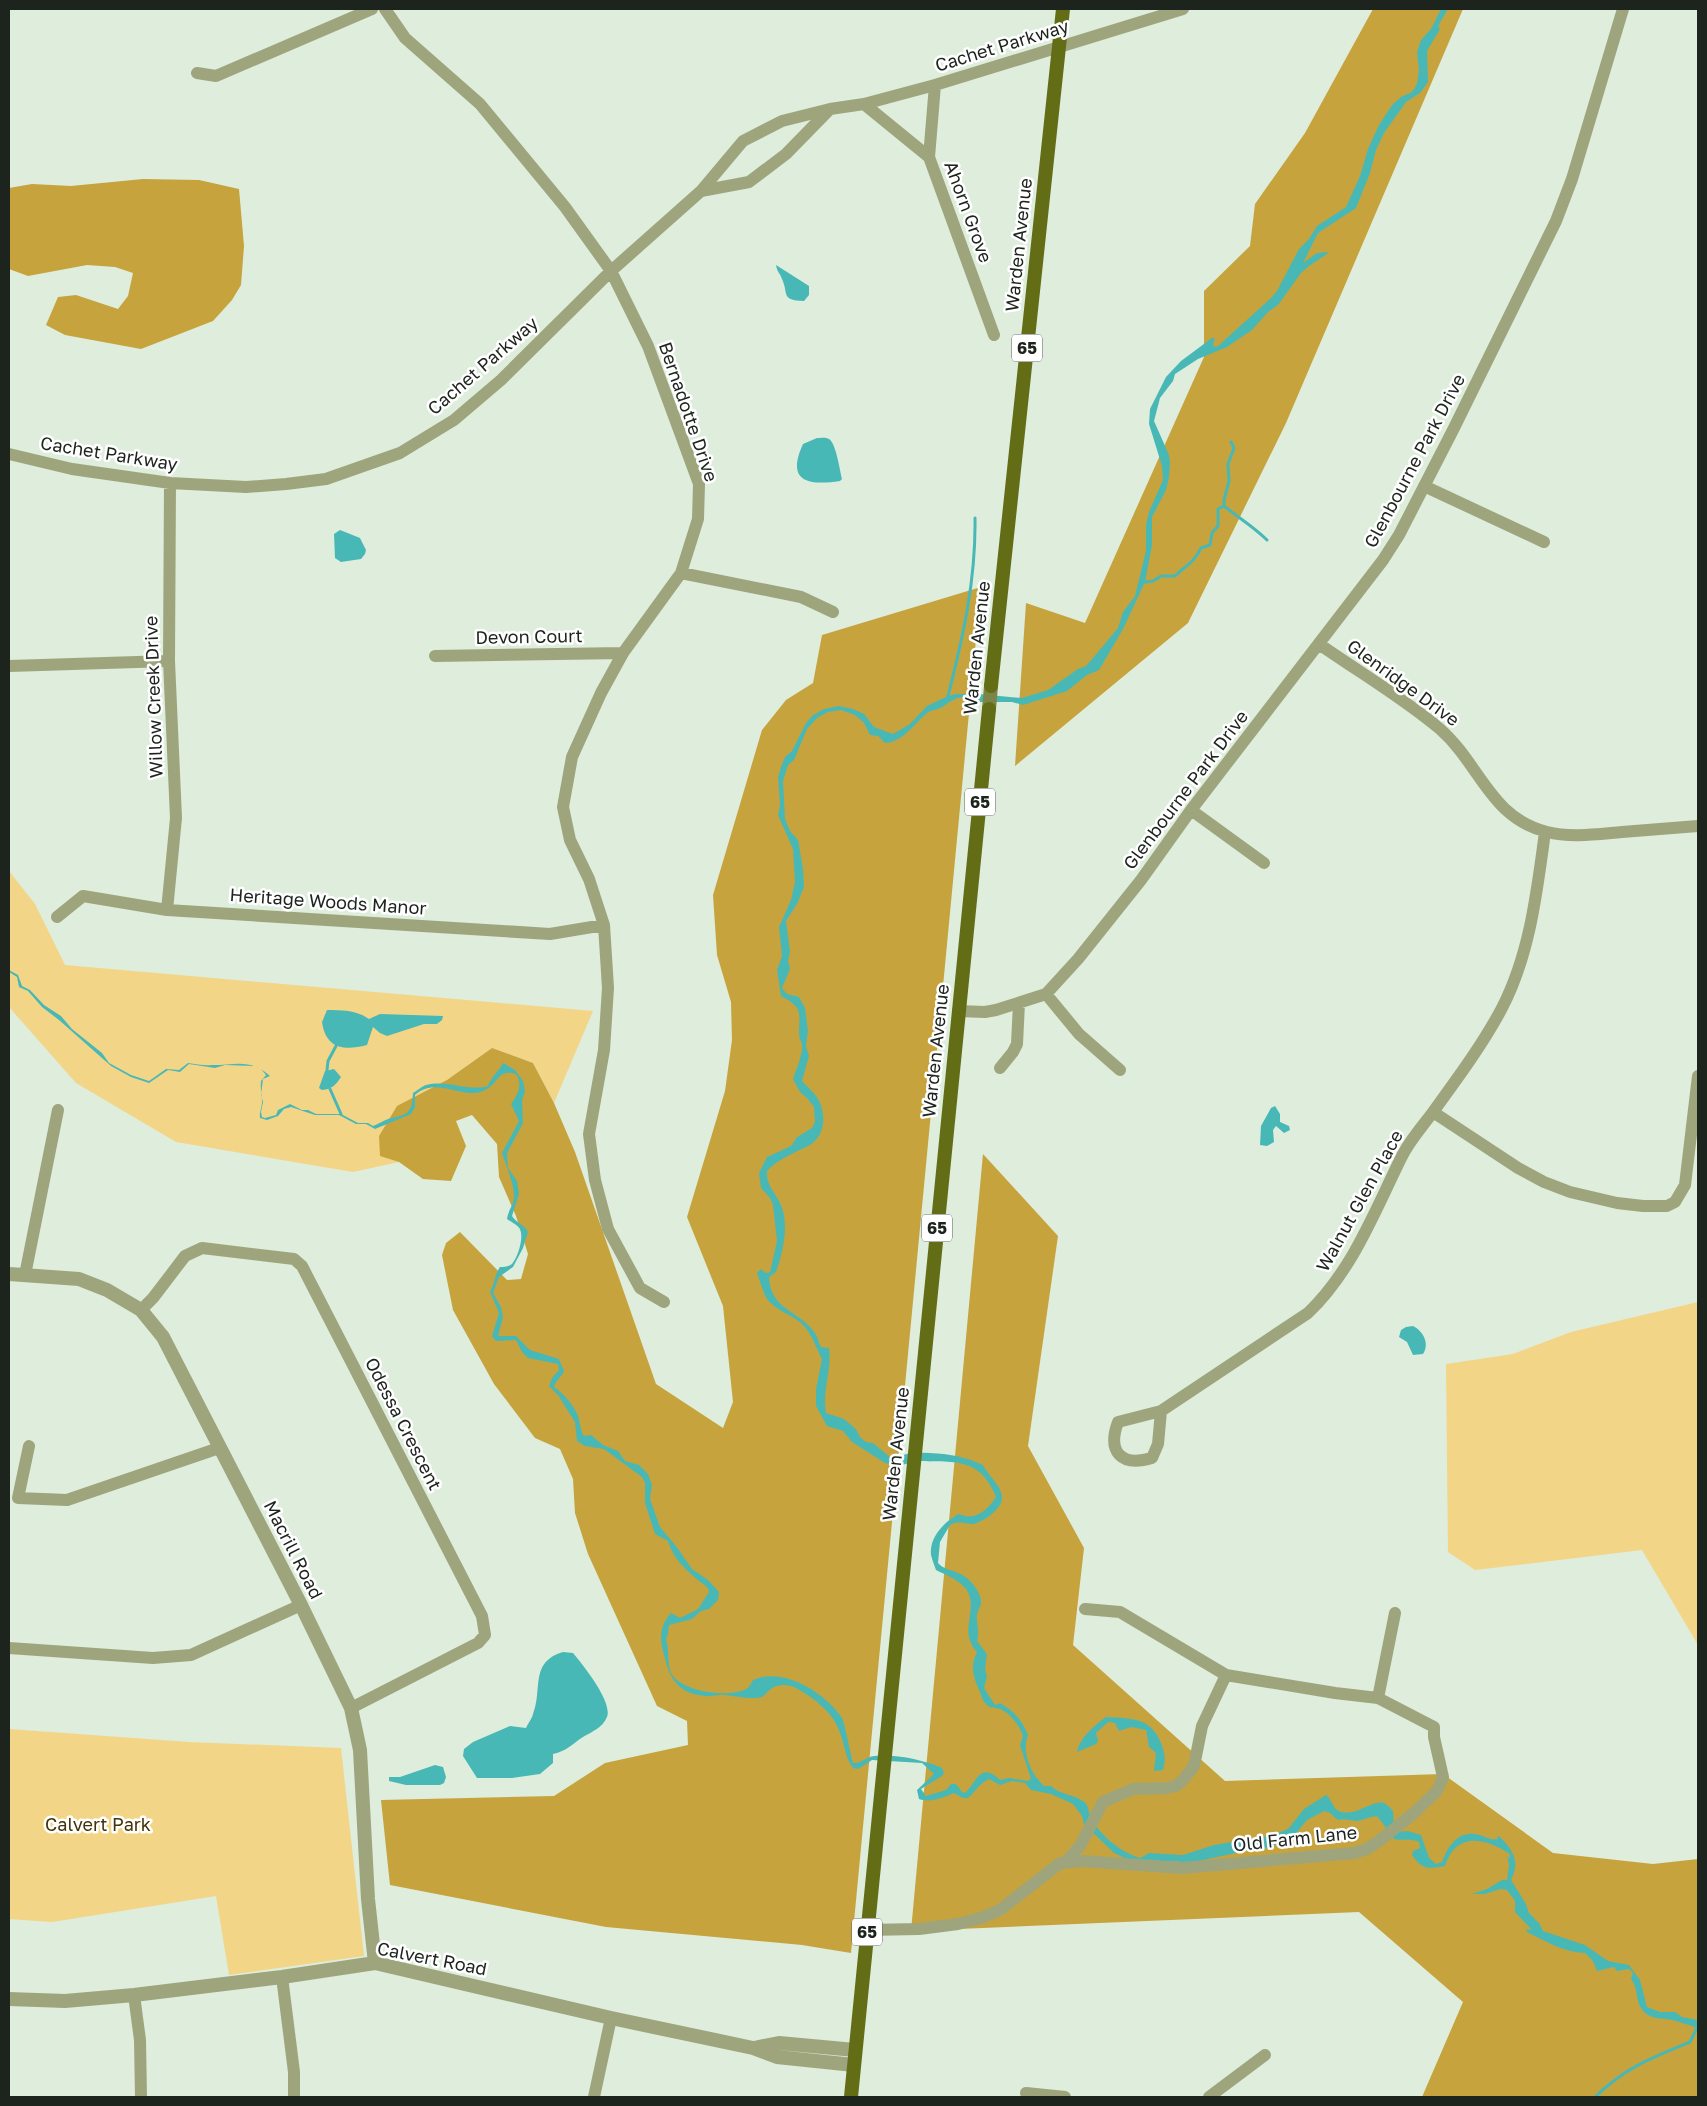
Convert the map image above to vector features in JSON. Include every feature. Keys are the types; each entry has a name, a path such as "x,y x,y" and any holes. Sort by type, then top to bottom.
{"main road":[{"name":"Warden Avenue","path":"851,2097 958,1011 1063,9"}],"street":[{"path":"197,73 216,76 372,9"},
{"name":"Bernadotte Drive","path":"385,9 405,38 480,104 565,207 611,271 648,346 699,484 698,519 681,573 623,654 601,693 572,758 563,807 570,840 589,879 604,925 608,988 604,1050 589,1134 596,1180 608,1229 640,1288 664,1302"},
{"name":"Cachet Parkway","path":"9,454 72,468 170,483 246,487 326,479 400,453 454,420 500,380 611,271 701,191 743,142 782,121 830,109 864,104 935,85 1183,9"},
{"name":"Glenbourne Park Drive","path":"958,1011 985,1012 1046,994 1078,959 1140,880 1191,810 1383,560 1399,535 1545,245 1572,179 1623,9"},
{"name":"Ahorn Grove","path":"935,85 929,157 994,335"},
{"name":"Ahorn Grove","path":"864,104 929,157"},
{"path":"701,191 749,182 786,154 830,109"},
{"name":"Willow Creek Drive","path":"167,910 176,818 169,662 170,483"},
{"path":"1424,486 1544,542"},
{"path":"681,573 801,597 834,612"},
{"name":"Glenridge Drive","path":"1319,644 1362,675 1403,701 1436,726 1458,747 1493,798 1524,824 1545,832 1560,835 1596,835 1698,826"},
{"name":"Devon Court","path":"434,656 623,654"},
{"path":"9,666 169,662"},
{"path":"1191,810 1264,863"},
{"name":"Walnut Glen Place","path":"1161,1411 1158,1444 1152,1458 1140,1461 1127,1461 1116,1452 1113,1435 1118,1422 1161,1411 1308,1313 1326,1296 1353,1256 1401,1158 1502,1008 1518,971 1533,912 1545,832"},
{"name":"Heritage Woods Manor","path":"57,918 83,896 167,910 550,934 604,925"},
{"path":"1046,994 1079,1034 1120,1070"},
{"path":"1000,1068 1017,1044 1019,1003"},
{"path":"1433,1112 1518,1168 1544,1182 1570,1192 1617,1203 1667,1206 1675,1202 1685,1186 1698,1076"},
{"path":"25,1275 58,1110"},
{"name":"Odessa Crescent","path":"141,1310 185,1256 202,1248 294,1259 302,1266 482,1616 485,1634 478,1643 351,1708"},
{"name":"Macrill Road","path":"9,1274 79,1279 107,1290 141,1310 163,1337 301,1605 351,1708 360,1750 368,1900 375,1963"},
{"path":"29,1446 18,1498 67,1500 220,1448"},
{"path":"9,1648 153,1658 191,1654 301,1605"},
{"path":"1085,1609 1120,1612 1226,1675 1335,1694 1378,1698 1395,1613"},
{"path":"867,1930 919,1929 958,1924 981,1918 1000,1910 1060,1863 1065,1863 1080,1846 1103,1802 1133,1789 1176,1786 1194,1766 1202,1726 1226,1675"},
{"name":"Old Farm Lane","path":"1065,1863 1082,1861 1182,1868 1354,1853 1367,1849 1432,1796 1437,1791 1443,1777 1434,1737 1434,1727 1378,1698"},
{"name":"Calvert Road","path":"9,1999 65,2001 134,1995 282,1977 375,1963 611,2018 753,2048 777,2057 854,2065"},
{"path":"282,1977 294,2072 294,2097"},
{"path":"134,1995 140,2040 141,2097"},
{"path":"594,2097 611,2018"},
{"name":"Calvert Road","path":"753,2048 779,2042 855,2050"},
{"path":"1209,2097 1265,2055"},
{"path":"1026,2093 1065,2097"}],"green space":[{"path":"9,871 35,904 65,965 593,1011 554,1103 533,1063 492,1048 447,1080 399,1162 353,1172 176,1142 76,1083 9,1007"},
{"path":"1698,1302 1698,1645 1642,1550 1475,1570 1448,1552 1446,1364 1513,1354 1571,1332"},
{"name":"Calvert Park","path":"9,1729 189,1742 341,1748 364,1956 229,1975 216,1896 52,1922 9,1919"}],"shaded area":[{"path":"1373,9 1463,9 1286,423 1188,623 1015,766 1026,603 1085,623 1204,357 1204,291 1250,246 1255,204 1305,133"},
{"path":"143,179 199,180 239,189 244,246 241,285 232,300 213,321 141,349 65,335 46,325 58,297 76,295 118,309 128,296 133,273 115,267 87,265 28,276 9,269 9,188 32,184 71,186"},
{"path":"981,587 851,1953 802,1945 606,1927 390,1885 381,1800 554,1796 605,1763 688,1745 687,1721 657,1706 588,1554 575,1513 573,1479 560,1449 535,1438 494,1384 453,1310 442,1255 446,1243 460,1232 507,1280 521,1279 528,1254 516,1216 499,1177 497,1144 472,1115 456,1121 466,1146 451,1181 423,1179 399,1162 380,1156 379,1136 397,1106 447,1080 492,1048 533,1063 554,1103 575,1152 656,1384 723,1428 733,1402 723,1306 687,1217 725,1091 732,1040 731,1002 717,955 713,895 762,730 786,700 813,683 822,635"},
{"path":"983,1154 1058,1236 1028,1446 1084,1548 1073,1645 1225,1781 1443,1774 1553,1853 1653,1864 1698,1859 1698,2097 1422,2097 1463,2002 1359,1912 911,1931"}],"water":[{"path":"1441,9 1448,9 1438,26 1440,29 1427,51 1428,82 1420,93 1406,102 1384,133 1376,150 1370,173 1356,208 1318,233 1303,263 1317,253 1328,252 1327,254 1301,273 1278,305 1268,312 1252,330 1227,347 1198,359 1175,374 1173,381 1160,398 1154,421 1169,455 1169,477 1166,490 1152,517 1152,545 1145,582 1123,629 1099,670 1087,675 1067,691 1023,705 1012,702 981,702 972,704 962,697 950,701 942,707 928,712 907,732 891,742 885,743 878,736 870,735 864,723 855,715 841,710 828,712 817,718 807,729 794,760 788,765 783,781 785,819 790,831 798,840 804,887 797,904 786,921 790,969 782,988 787,994 799,997 805,1008 808,1031 806,1046 809,1056 802,1081 815,1094 821,1105 823,1124 822,1130 815,1141 782,1159 767,1171 769,1184 780,1203 785,1219 783,1247 779,1264 776,1272 769,1277 771,1288 780,1303 808,1325 816,1335 821,1347 829,1348 830,1356 825,1397 826,1413 844,1419 856,1429 860,1437 866,1442 873,1443 891,1458 910,1453 922,1453 949,1455 967,1459 983,1465 999,1488 1002,1499 1000,1505 989,1516 973,1524 959,1522 950,1525 940,1542 938,1563 966,1577 979,1594 981,1603 977,1614 977,1641 987,1654 985,1669 987,1677 984,1688 995,1705 1000,1703 1005,1706 1017,1716 1023,1725 1028,1735 1026,1748 1031,1769 1044,1786 1051,1786 1085,1803 1094,1822 1104,1836 1117,1847 1140,1858 1149,1853 1183,1855 1214,1845 1273,1835 1288,1829 1304,1809 1326,1795 1336,1809 1347,1813 1375,1803 1385,1804 1393,1811 1394,1824 1398,1832 1408,1831 1421,1835 1429,1858 1436,1864 1442,1862 1450,1846 1458,1838 1468,1834 1477,1834 1495,1839 1498,1839 1497,1836 1499,1836 1514,1855 1515,1867 1511,1880 1526,1904 1529,1913 1539,1923 1543,1931 1585,1945 1608,1961 1629,1965 1640,1980 1647,2007 1660,2012 1675,2012 1682,2017 1698,2020 1698,2028 1676,2021 1652,2017 1644,2012 1639,2005 1631,1979 1633,1973 1629,1969 1617,1971 1614,1967 1597,1971 1593,1961 1585,1953 1562,1949 1527,1932 1526,1929 1532,1930 1515,1912 1515,1901 1507,1890 1500,1889 1485,1894 1472,1894 1487,1889 1502,1880 1507,1880 1509,1865 1507,1856 1509,1859 1510,1854 1490,1844 1481,1841 1464,1843 1456,1847 1445,1866 1426,1867 1419,1863 1412,1855 1413,1851 1420,1848 1419,1842 1394,1839 1378,1817 1356,1821 1338,1820 1330,1813 1324,1811 1307,1820 1294,1836 1269,1848 1189,1863 1175,1861 1148,1863 1129,1860 1114,1853 1084,1824 1082,1816 1073,1804 1051,1794 1031,1790 1025,1783 1012,1781 1000,1785 989,1779 980,1785 968,1798 963,1798 954,1793 936,1799 923,1800 919,1799 917,1790 934,1774 922,1763 872,1760 858,1769 853,1768 848,1760 840,1733 833,1719 816,1701 793,1687 776,1686 762,1697 743,1698 722,1695 705,1696 695,1694 680,1687 671,1675 665,1660 661,1640 663,1626 671,1613 680,1618 698,1609 709,1592 708,1588 679,1562 668,1541 655,1534 645,1503 645,1483 642,1477 604,1449 585,1446 577,1441 575,1422 558,1395 549,1386 552,1378 559,1370 558,1364 528,1358 522,1352 516,1340 496,1341 492,1336 499,1313 490,1292 500,1267 509,1266 514,1261 520,1247 521,1237 520,1229 507,1219 514,1199 514,1191 502,1153 519,1121 511,1104 519,1089 516,1074 504,1074 489,1088 475,1093 437,1087 422,1090 415,1095 415,1107 411,1114 375,1129 366,1124 356,1124 339,1115 315,1115 291,1107 284,1109 278,1116 267,1120 260,1118 262,1098 261,1112 262,1117 265,1118 276,1115 278,1110 290,1104 316,1114 341,1114 358,1123 368,1123 373,1126 400,1116 410,1110 413,1093 424,1086 442,1083 473,1088 488,1086 503,1063 515,1070 523,1081 525,1091 522,1101 523,1123 507,1153 508,1168 517,1181 519,1194 512,1216 528,1232 523,1248 513,1267 499,1277 493,1293 501,1307 503,1317 498,1336 516,1336 530,1350 559,1359 564,1371 554,1387 574,1407 584,1436 591,1435 603,1445 618,1451 625,1461 639,1465 648,1474 652,1485 650,1499 660,1527 692,1569 708,1580 719,1592 718,1600 709,1609 701,1611 692,1619 669,1625 666,1639 673,1676 679,1682 697,1690 719,1693 738,1692 746,1689 753,1680 765,1677 790,1679 803,1684 826,1700 842,1718 853,1763 872,1756 892,1756 918,1760 942,1768 944,1773 942,1776 921,1789 926,1796 946,1790 951,1784 956,1784 965,1793 980,1775 988,1772 1000,1780 1009,1778 1028,1781 1031,1779 1020,1745 1023,1736 1020,1728 1014,1720 1000,1709 986,1704 975,1680 973,1666 977,1652 971,1644 968,1628 970,1597 960,1583 936,1570 931,1555 935,1536 943,1525 959,1514 970,1516 980,1513 992,1502 996,1497 989,1483 972,1467 962,1464 911,1461 896,1466 885,1463 852,1442 843,1431 827,1426 816,1406 816,1389 822,1359 805,1327 767,1299 757,1273 761,1269 766,1273 770,1272 777,1241 773,1205 770,1198 761,1188 759,1173 767,1157 791,1146 797,1137 812,1128 815,1122 814,1107 800,1092 793,1079 800,1061 802,1049 799,1034 799,1011 794,1004 781,996 777,970 782,956 779,927 791,900 795,882 793,849 778,815 780,805 778,777 785,757 792,751 806,723 813,715 824,709 839,706 853,709 864,714 874,727 893,734 910,724 927,706 948,696 978,694 1022,698 1048,690 1078,669 1086,666 1093,658 1118,628 1123,612 1135,596 1146,551 1146,525 1149,512 1163,480 1162,466 1149,424 1150,409 1166,377 1181,361 1212,338 1215,338 1213,345 1215,347 1218,346 1270,299 1277,291 1299,249 1309,239 1317,226 1346,207 1379,125 1392,105 1401,97 1412,92 1417,84 1419,70 1417,52 1421,40 1431,29"},
{"path":"776,265 809,286 809,295 804,301 788,298"},
{"path":"817,438 829,439 836,451 842,479 840,481 818,483 803,478 799,473 797,466 798,456 803,444"},
{"path":"340,530 360,538 366,550 361,559 341,562 335,558 334,534"},
{"path":"9,970 18,975 22,986 30,990 44,1005 61,1016 72,1029 102,1053 109,1063 131,1075 149,1081 166,1069 179,1070 188,1063 254,1066 225,1065 215,1068 189,1064 180,1072 168,1070 149,1083 131,1077 111,1066 42,1007 28,991 19,987 17,977 9,972"},
{"path":"327,1010 354,1012 369,1019 380,1014 443,1016 442,1020 437,1024 424,1024 387,1036 373,1027 367,1045 351,1048 337,1046 327,1038 322,1022"},
{"path":"334,1069 341,1077 328,1089 322,1090 319,1088 325,1071"},
{"path":"262,1070 270,1076 263,1079 261,1093 261,1081 266,1075"},
{"path":"1275,1106 1280,1114 1280,1122 1289,1126 1290,1130 1284,1133 1276,1126 1273,1130 1274,1142 1267,1146 1260,1145 1261,1126 1271,1108"},
{"path":"1413,1326 1420,1331 1426,1342 1423,1354 1413,1355 1407,1342 1399,1337 1401,1330"},
{"path":"563,1652 573,1653 602,1693 608,1710 603,1724 569,1747 553,1754 553,1763 540,1774 512,1778 477,1778 463,1756 464,1749 473,1742 510,1726 526,1728 532,1718 536,1705 541,1670 552,1657"},
{"path":"1106,1717 1131,1719 1145,1723 1151,1728 1157,1734 1163,1750 1165,1759 1163,1770 1154,1771 1156,1753 1149,1747 1146,1730 1131,1727 1119,1731 1115,1723 1108,1722 1096,1733 1098,1741 1096,1744 1077,1752 1085,1736"},
{"path":"435,1765 443,1767 446,1777 444,1783 440,1785 406,1785 389,1781 389,1777 400,1777"}],"waterway":[{"path":"1224,506 1229,481 1228,464 1234,448 1231,442"},
{"path":"1224,506 1267,540"},
{"path":"1145,582 1153,581 1161,576 1175,576 1192,561 1201,548 1210,545 1212,533 1218,526 1218,509 1224,506"},
{"path":"948,696 968,608 975,541 975,518"},
{"path":"327,1070 328,1061 336,1046"},
{"path":"330,1089 341,1114"},
{"path":"1595,2097 1617,2078 1640,2064 1690,2042 1697,2028"}]}
